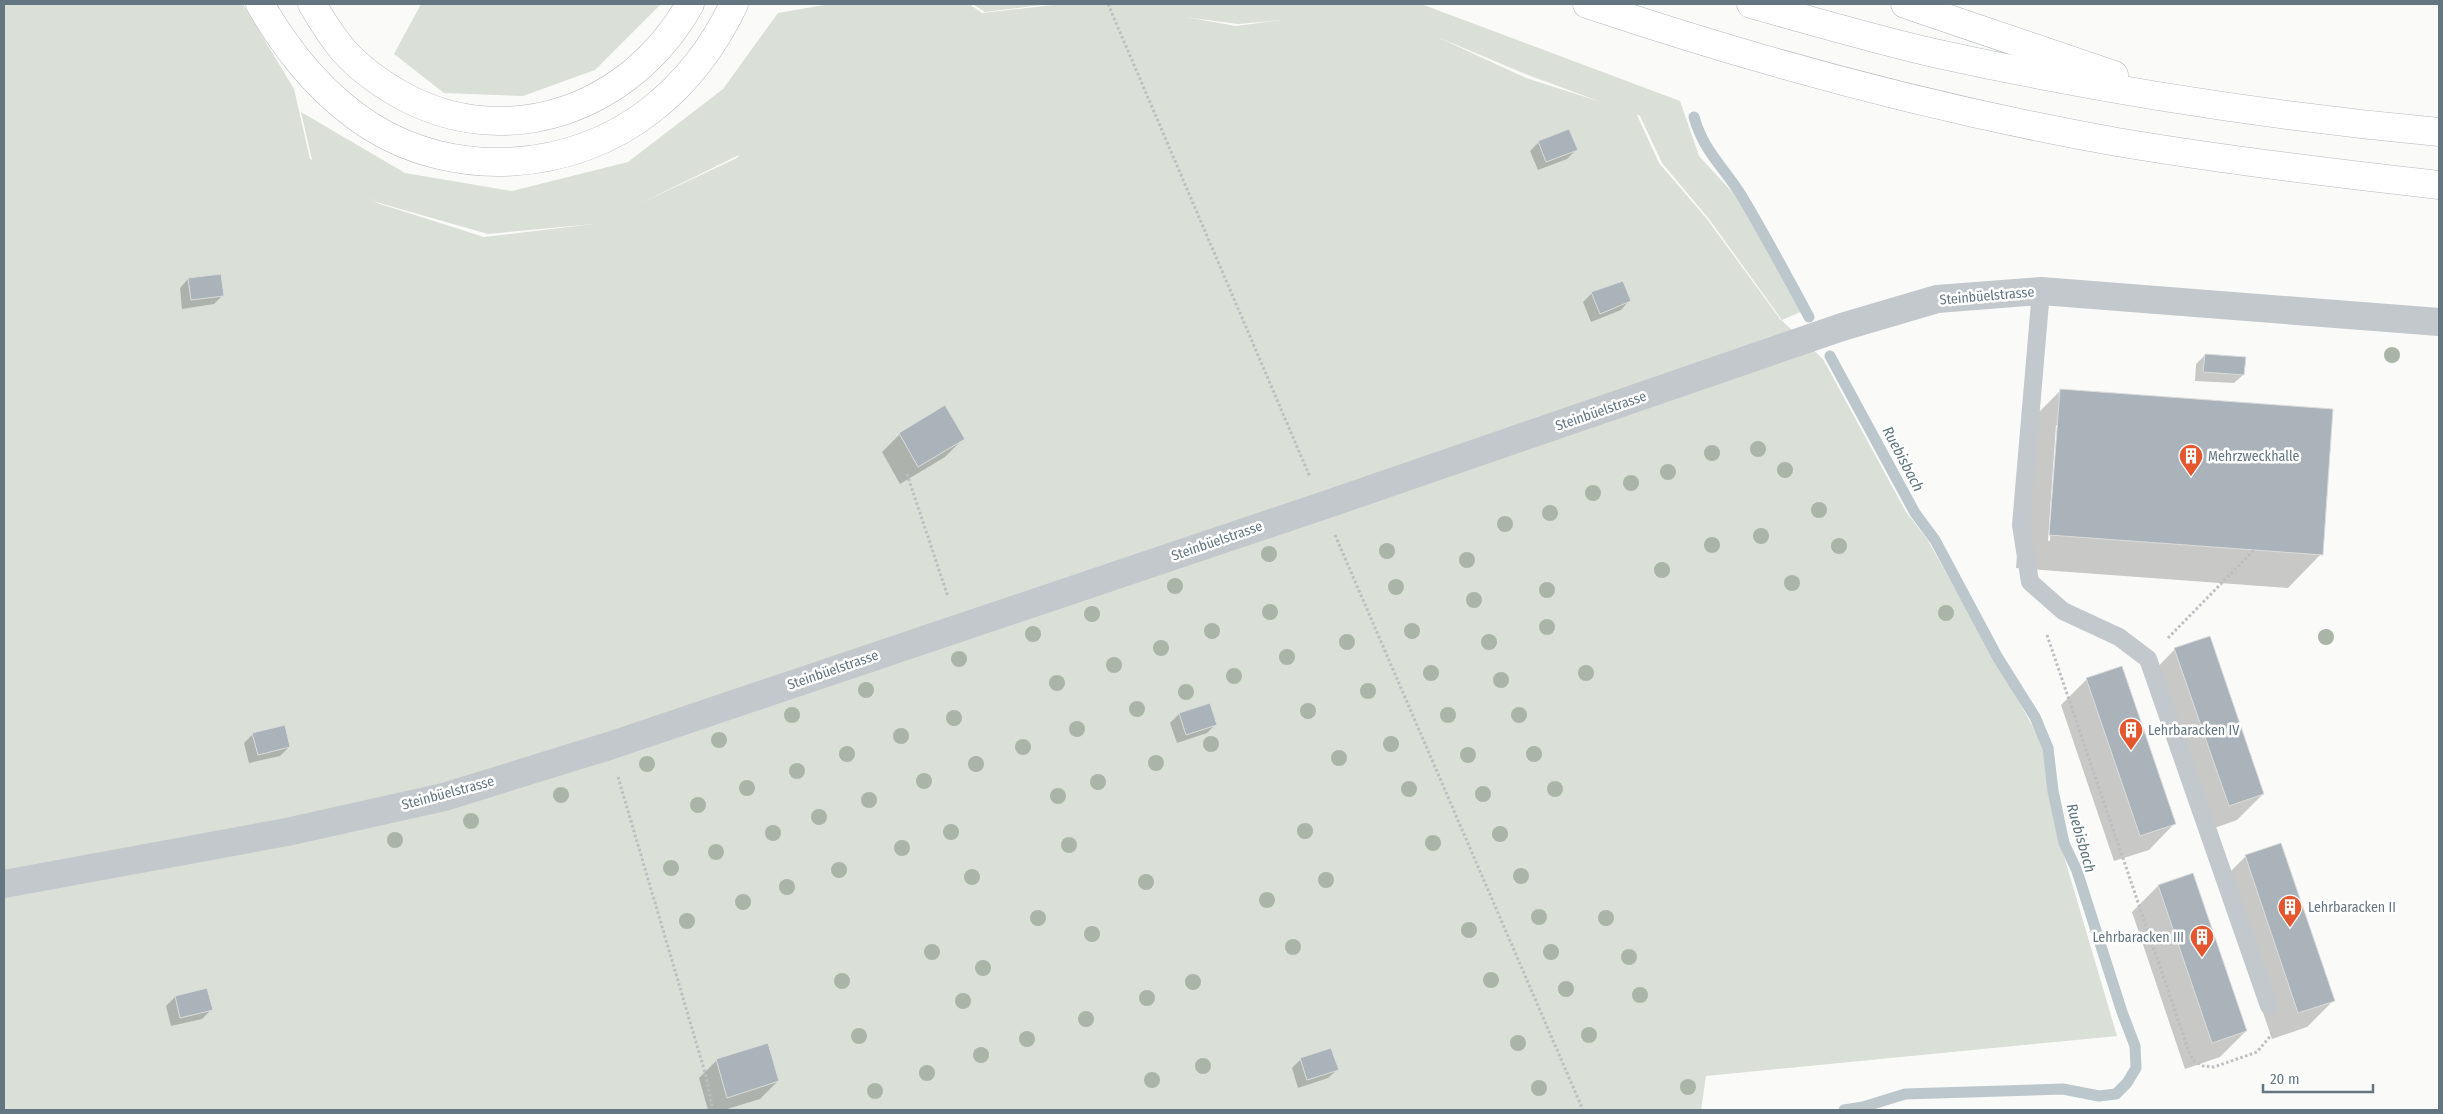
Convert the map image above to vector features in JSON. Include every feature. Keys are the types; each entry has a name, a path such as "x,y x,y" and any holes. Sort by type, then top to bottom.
{"highway":[{"path":"260,4 285,45 303,69 325,91 371,126 422,150 476,161 508,162 539,159 599,142 628,126 651,110 697,64 715,40 734,4"},
{"path":"312,4 326,28 344,52 384,86 413,102 443,114 496,122 522,120 575,108 625,81 667,39 690,4"},
{"path":"1587,4 1723,48 1825,77 2020,123 2213,158 2439,185"},
{"path":"1751,4 1932,52 2088,84 2198,103 2439,132"},
{"path":"1905,4 2198,103"}],"street":[{"name":"Steinbüelstrasse","path":"4,884 287,832 444,796 609,746 1322,506 1842,327 1937,299 2041,292 2439,322"}],"lane":[{"path":"2041,292 2020,525 2030,582 2063,611 2119,637 2148,659 2269,1006"}],"path":[{"path":"1108,4 1583,1110"},
{"path":"907,474 959,628"},
{"path":"2148,659 2254,550"},
{"path":"2045,629 2189,1052 2194,1061 2203,1066 2214,1067 2257,1052 2267,1043 2273,1032 2269,1006"},
{"path":"609,746 706,1076 713,1110"}],"shaded area":[{"path":"4,4 243,4 294,89 310,159 312,160 301,112 405,173 512,191 628,162 723,89 778,13 830,4 969,4 982,13 1061,4 1421,4 1680,101 1699,156 1734,194 1803,311 1782,320 1709,219 1662,163 1640,116 1637,115 1659,163 1707,219 1780,319 1823,359 1906,512 1927,539 2046,750 2061,846 2117,1036 1706,1076 1701,1110 4,1110","holes":["1185,17 1238,24 1282,20 1236,26","1435,36 1528,75 1601,102 1526,78","742,152 737,158 639,204","362,192 376,202 488,234 593,224 484,237 377,203"]},
{"path":"421,4 661,4 595,70 523,96 444,93 394,54"},
{"path":"972,4 1049,4 985,12"}],"building":[{"path":"1569,129 1578,150 1546,162 1538,141"},
{"path":"221,274 224,296 191,300 188,278"},
{"path":"1623,281 1631,301 1600,314 1591,292"},
{"path":"2205,354 2246,357 2244,375 2203,372"},
{"name":"Mehrzweckhalle","path":"2060,389 2333,409 2323,555 2049,535"},
{"path":"945,405 965,439 918,467 899,433"},
{"path":"2210,636 2264,794 2229,806 2174,648"},
{"name":"Lehrbaracken IV","path":"2122,666 2176,824 2140,836 2086,678"},
{"path":"1210,703 1217,725 1186,735 1179,713"},
{"path":"285,725 290,747 258,755 252,733"},
{"name":"Lehrbaracken II","path":"2281,843 2335,1001 2298,1013 2245,855"},
{"name":"Lehrbaracken III","path":"2193,873 2247,1031 2212,1043 2158,885"},
{"path":"207,988 213,1010 180,1018 175,996"},
{"path":"768,1043 779,1081 727,1098 716,1059"},
{"path":"1331,1048 1339,1070 1307,1080 1300,1058"}],"waterway":[{"name":"Ruebisbach","path":"1694,117 1703,140 1741,195 1809,317"},
{"name":"Ruebisbach","path":"1830,356 1915,513 1935,540 1998,658 2035,717 2048,748 2053,791 2064,843 2077,871 2122,1012 2135,1046 2136,1068 2127,1083 2116,1094 2099,1096 2063,1089 1905,1094 1863,1107 1844,1110"}],"place":[{"name":"Mehrzweckhalle","path":"2191,477"},
{"name":"Lehrbaracken IV","path":"2131,751"},
{"name":"Lehrbaracken II","path":"2290,928"},
{"name":"Lehrbaracken III","path":"2202,958"}]}
